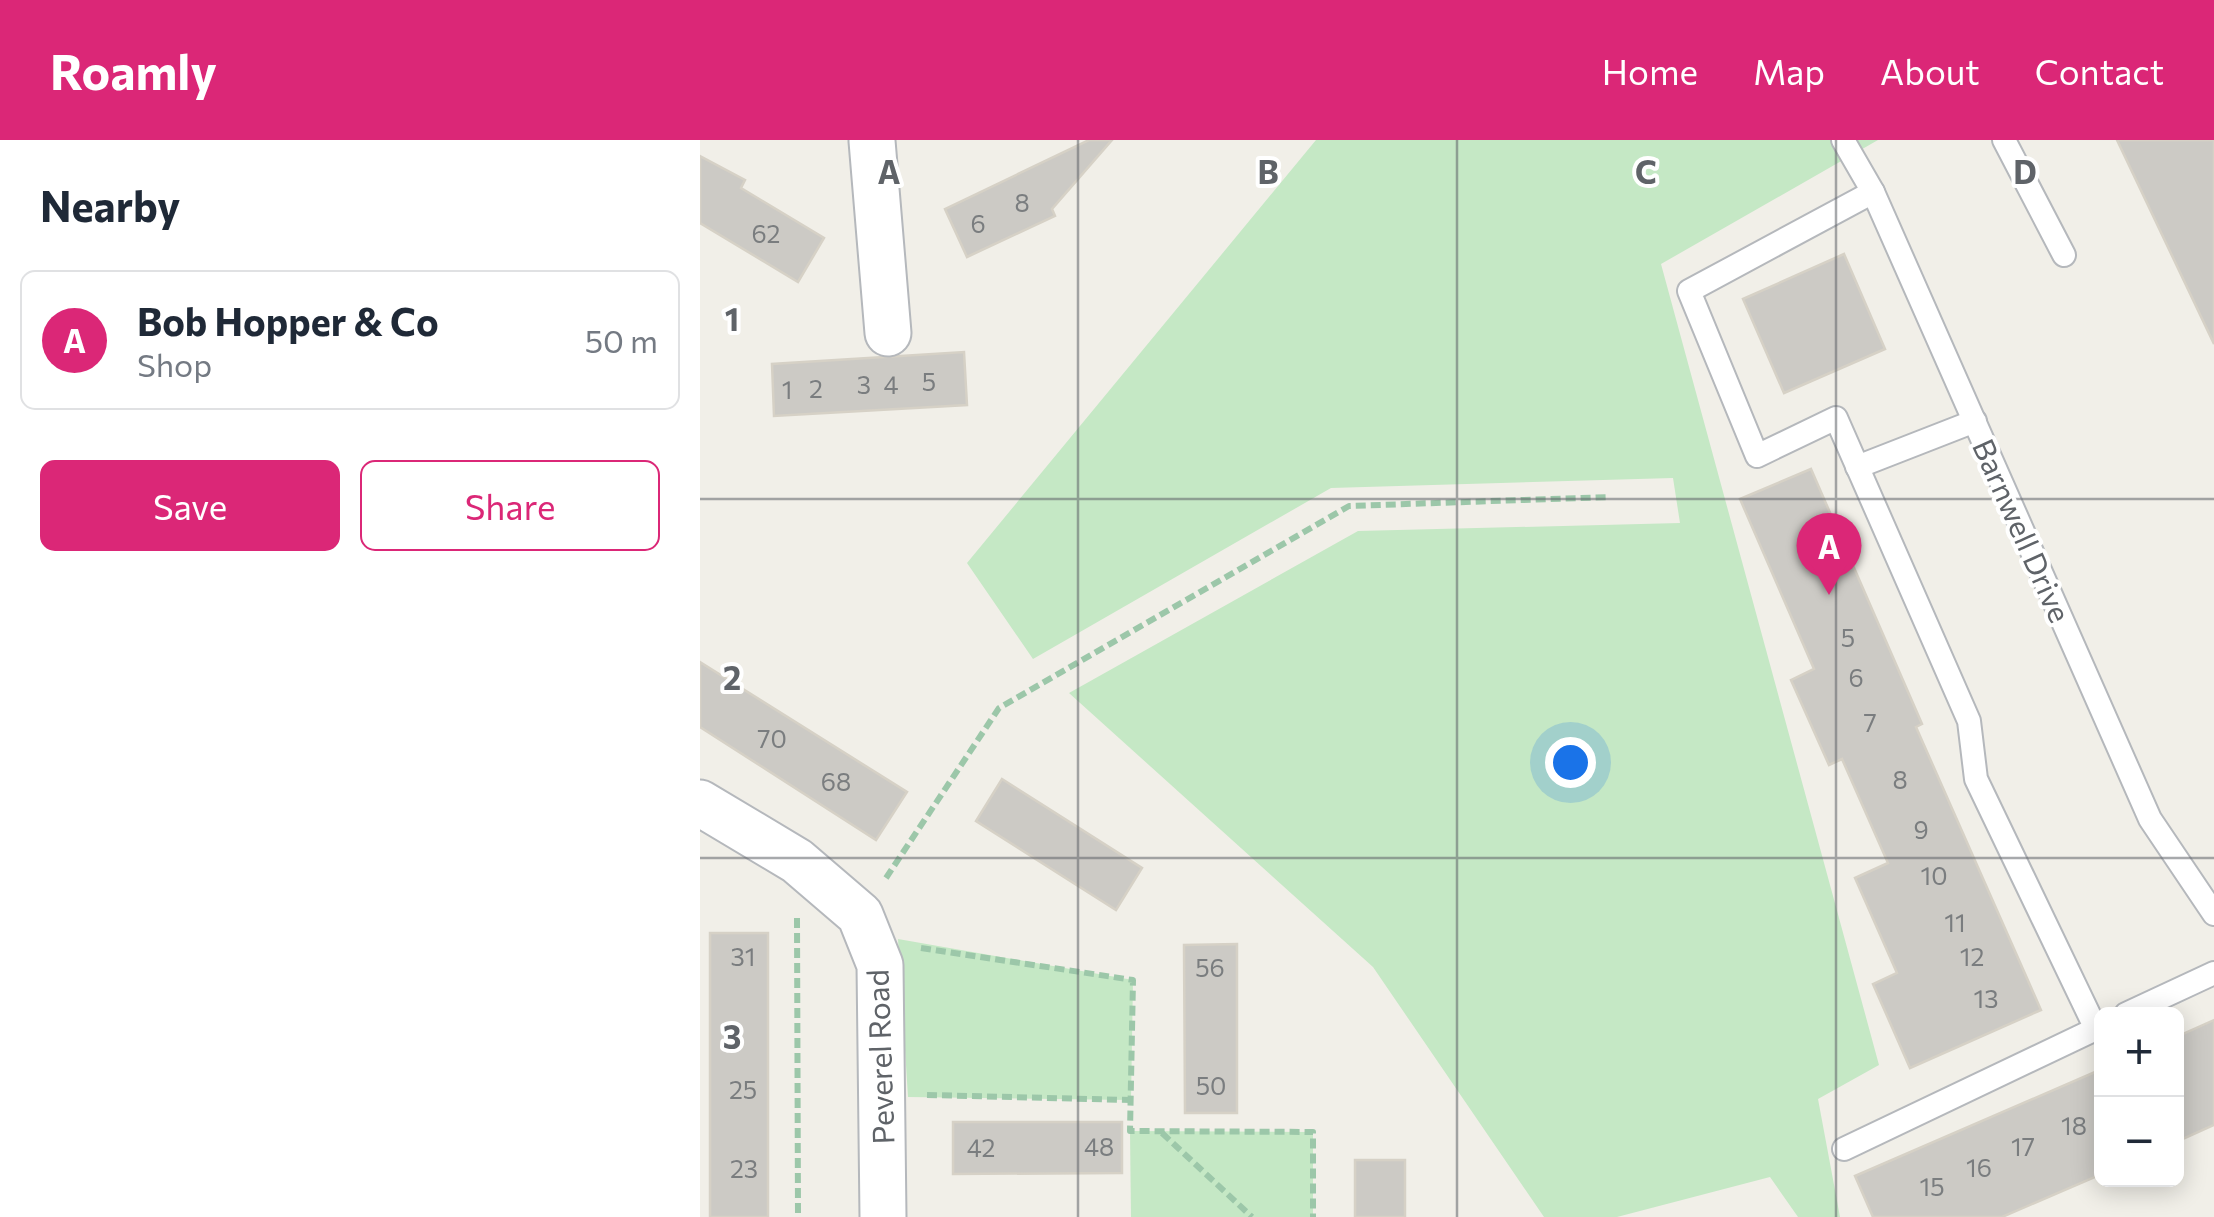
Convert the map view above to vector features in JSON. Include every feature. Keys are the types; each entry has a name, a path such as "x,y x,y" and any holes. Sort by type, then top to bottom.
{"street":[{"path":"863,140 874,141 888,333"},
{"path":"700,804 797,861 864,928"},
{"name":"Peverel Road","path":"864,928 880,965 884,1217"}],"lane":[{"name":"Barnwell Drive","path":"1843,140 1873,192 2150,820 2214,914"},
{"path":"2004,140 2064,255"},
{"path":"1873,192 1689,291 1757,456 1836,418 1969,721 1976,778 2094,1018"},
{"path":"1857,467 1975,422"},
{"path":"2141,1007 2214,973"},
{"path":"1844,1149 2094,1030"}],"path":[{"path":"1313,1217 1313,1132 1130,1131 1133,980 864,928 999,708 1350,506 1610,497"},
{"path":"797,861 798,1217"},
{"path":"882,1094 1131,1100"},
{"path":"1160,1132 1252,1217"}],"green space":[{"path":"1316,140 1878,140 1661,264 1879,1065 1818,1099 1840,1217 1798,1217 1770,1177 1617,1217 1544,1217 1373,967 1069,693 1358,531 1680,523 1673,478 1331,488 1033,659 967,563"},
{"path":"898,939 1133,980 1131,1100 908,1097"},
{"path":"1130,1131 1313,1132 1313,1217 1131,1217"}],"building":[{"path":"1089,140 1112,140 1052,209 1055,216 967,257 945,209"},
{"path":"2117,140 2214,140 2214,344"},
{"path":"700,156 745,180 741,188 824,238 798,282 700,223"},
{"path":"1844,254 1885,349 1784,393 1743,299"},
{"path":"964,352 967,405 774,416 772,364"},
{"path":"1811,469 1922,724 1916,727 2041,1010 1910,1068 1873,984 1897,973 1855,878 1888,863 1842,759 1829,765 1791,680 1814,669 1740,499"},
{"path":"700,662 907,792 876,840 700,727"},
{"path":"1002,779 1142,868 1116,910 976,821"},
{"path":"710,933 768,933 768,1217 710,1217"},
{"path":"1237,944 1237,1113 1185,1113 1184,945"},
{"path":"2214,1020 2214,1125 2184,1138 2184,1097 2184,1033"},
{"path":"2094,1072 2094,1177 2002,1217 1873,1217 1855,1176"},
{"path":"953,1122 1122,1122 1122,1173 953,1174"},
{"path":"1355,1160 1405,1160 1405,1217 1355,1217"}],"place":[{"name":"Bob Hopper & Co","path":"1829,595"}]}
